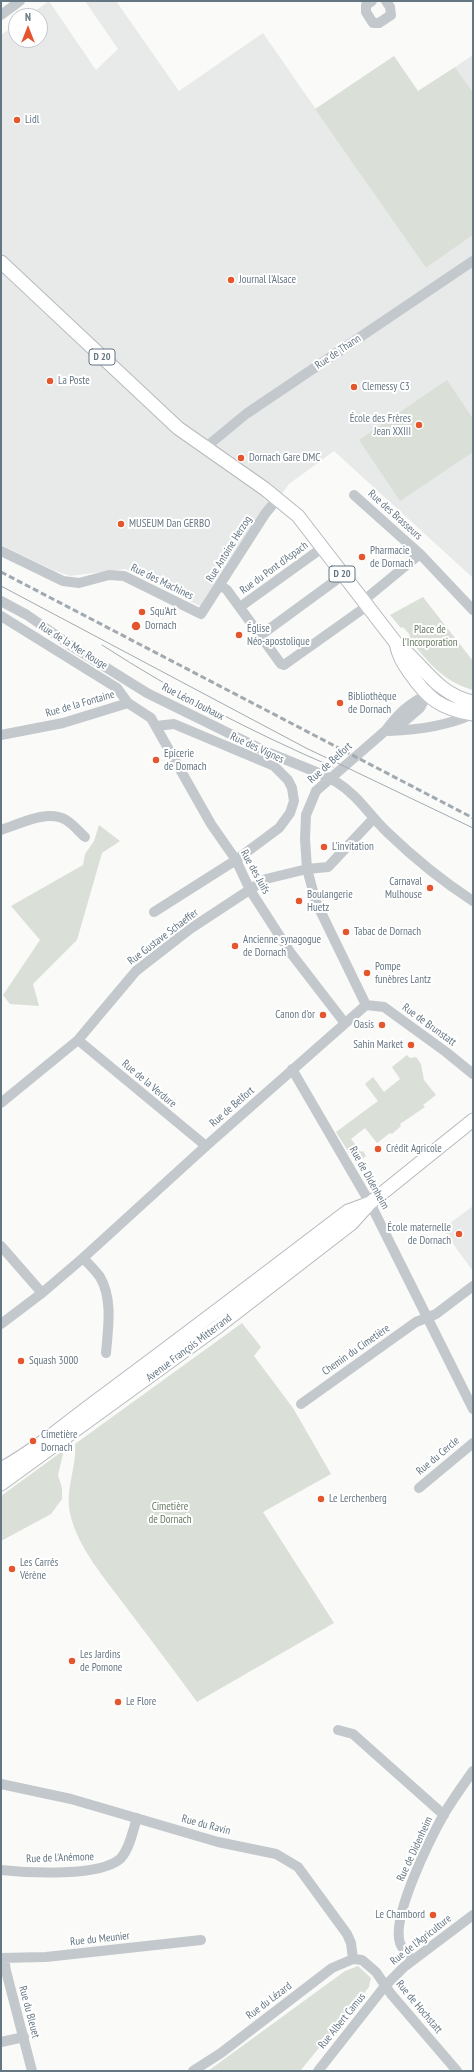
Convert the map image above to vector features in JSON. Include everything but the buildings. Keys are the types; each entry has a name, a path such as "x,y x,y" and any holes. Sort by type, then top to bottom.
{"main road":[{"name":"D 20","path":"1,262 165,416 278,498 298,516 396,643 408,652 436,684"},
{"name":"D 20","path":"396,643 398,655 427,695"},
{"path":"436,684 455,695 473,702"},
{"path":"427,695 439,704 455,711 473,714"},
{"name":"Avenue François Mitterrand","path":"1,1484 222,1323 356,1219 370,1203 473,1120"},
{"name":"Avenue François Mitterrand","path":"1,1469 38,1446 81,1412 209,1318 348,1210 370,1203"}],"street":[{"path":"1,15 20,1"},
{"path":"372,1 366,5 366,12 373,23 379,23 390,15 390,7 386,1"},
{"name":"Rue de Thann","path":"206,447 246,414 473,261"},
{"name":"Rue des Brasseurs","path":"354,495 420,554 473,610"},
{"name":"Rue Antoine Herzog","path":"201,614 265,514 278,498"},
{"name":"Rue du Pont d'Aspach","path":"240,607 322,548"},
{"name":"Rue des Machines","path":"1,551 63,581 79,583 109,575 124,576 201,614"},
{"name":"Rue des Brasseurs","path":"261,635 281,664 284,666 365,603 420,554"},
{"path":"220,585 240,607 261,635 343,575"},
{"name":"Rue Léon Jouhaux","path":"1,601 27,615 147,693 268,752 335,781 353,793 387,832 446,884 473,901"},
{"name":"Rue de la Mer Rouge","path":"1,616 117,688 128,702"},
{"name":"Rue de Belfort","path":"1,1324 42,1293 83,1258 344,1022 366,1005 316,902 307,870 305,828 306,815 311,799 322,785 385,731 406,720 420,708 427,695 436,684"},
{"name":"Rue de la Fontaine","path":"1,735 63,723 128,702 151,718 156,726"},
{"path":"385,731 405,731 456,722 473,714"},
{"name":"Rue des Vignes","path":"154,912 236,860 279,828 285,822 294,801 292,788 288,780 274,766 174,724 156,726"},
{"name":"Rue des Juifs","path":"156,726 211,824 236,860 250,890 290,952 344,1022"},
{"path":"1,830 40,817 53,816 66,820 84,837"},
{"path":"307,870 328,867 374,818"},
{"name":"Rue Gustave Schaeffer","path":"1,1103 78,1040 136,971 190,929 266,879 307,870"},
{"name":"Rue de Brunstatt","path":"366,1005 384,1006 473,1074"},
{"name":"Rue de la Verdure","path":"78,1040 206,1146"},
{"name":"Rue de Didenheim","path":"292,1070 370,1203 426,1318 472,1406"},
{"path":"1,1246 42,1293"},
{"path":"83,1258 100,1277 106,1292 109,1308 106,1353"},
{"name":"Chemin du Cimetière","path":"301,1404 416,1322 436,1314 473,1286"},
{"name":"Rue du Cercle","path":"419,1488 473,1442"},
{"name":"Rue de Didenheim","path":"338,1730 353,1734 444,1815"},
{"name":"Rue de Didenheim","path":"412,1960 400,1942 400,1923 414,1874 444,1815 473,1771"},
{"name":"Rue du Ravin","path":"1,1784 70,1799 218,1842 276,1854 298,1867 347,1934 358,1960"},
{"name":"Rue de l'Anémone","path":"1,1870 46,1872 100,1869 112,1864 122,1857 129,1844 137,1818"},
{"name":"Rue de l'Agriculture","path":"385,1986 412,1960 473,1915"},
{"name":"Rue du Meunier","path":"3,1958 46,1957 201,1940"},
{"name":"Rue du Bleuet","path":"3,1958 32,2071"},
{"name":"Rue de Hochstatt","path":"358,1960 376,1972 385,1986 457,2071"},
{"name":"Rue du Lézard","path":"193,2071 221,2053 332,1968 358,1960"},
{"name":"Rue Albert Camus","path":"318,2071 385,1986"},
{"path":"1,2042 24,2037"}],"shaded area":[{"path":"49,1 96,70 118,49 85,1 116,1 179,91 263,33 426,268 473,235 473,578 334,451 289,484 202,607 125,569 70,576 53,570 1,545 1,35 8,30 8,48 48,48 48,8 39,8"},
{"path":"473,55 473,92 455,67"},
{"name":"École maternelle de Dornach","path":"473,1206 473,1271 442,1229"}],"green space":[{"path":"394,56 418,91 455,67 473,92 473,235 426,268 315,109"},
{"path":"447,380 473,419 473,452 400,501 359,440"},
{"name":"Place de l'Incorporation","path":"423,597 473,661 473,690 453,682 436,669 408,637 410,635 403,627 401,628 390,615"},
{"path":"99,825 120,841 102,853 77,940 33,984 39,1006 10,1004 3,995 40,940 11,906 83,865 85,854 94,841"},
{"path":"407,1055 410,1058 416,1057 421,1064 424,1080 436,1095 423,1105 425,1107 400,1124 401,1126 392,1134 390,1133 377,1143 365,1128 351,1139 366,1156 356,1164 336,1132 378,1101 365,1084 373,1077 384,1092 400,1079 392,1067"},
{"name":"Cimetière de Dornach","path":"242,1323 261,1347 254,1356 293,1408 331,1474 263,1512 334,1623 197,1702 93,1563 79,1539 70,1513 69,1504 75,1444"},
{"path":"64,1450 58,1475 62,1488 62,1499 51,1514 1,1541 1,1496"},
{"path":"358,1966 371,1978 369,1987 300,2071 208,2071 345,1971"}],"tram line":[{"path":"1,586 306,748 473,828"},
{"path":"102,645 130,663 215,711 273,740 333,767"}],"railway":[{"path":"1,572 473,818"}],"place":[{"name":"Lidl","path":"17,120"},
{"name":"Journal l'Alsace","path":"231,280"},
{"name":"La Poste","path":"50,381"},
{"name":"Clemessy C3","path":"354,387"},
{"name":"École des Frères Jean XXIII","path":"419,425"},
{"name":"Dornach Gare DMC","path":"241,458"},
{"name":"MUSEUM Dan GERBO","path":"121,524"},
{"name":"Pharmacie de Dornach","path":"362,557"},
{"name":"Squ'Art","path":"142,612"},
{"name":"Dornach","path":"136,626"},
{"name":"Église Néo-apostolique","path":"239,635"},
{"name":"Bibliothèque de Dornach","path":"340,703"},
{"name":"Epicerie de Domach","path":"156,760"},
{"name":"L'invitation","path":"324,847"},
{"name":"Carnaval Mulhouse","path":"430,888"},
{"name":"Boulangerie Huetz","path":"299,901"},
{"name":"Tabac de Dornach","path":"346,932"},
{"name":"Ancienne synagogue de Dornach","path":"235,946"},
{"name":"Pompe funèbres Lantz","path":"367,973"},
{"name":"Canon d'or","path":"323,1015"},
{"name":"Oasis","path":"382,1025"},
{"name":"Sahin Market","path":"411,1045"},
{"name":"Crédit Agricole","path":"378,1149"},
{"name":"École maternelle de Dornach","path":"459,1234"},
{"name":"Squash 3000","path":"21,1361"},
{"name":"Cimetière Dornach","path":"33,1441"},
{"name":"Le Lerchenberg","path":"321,1499"},
{"name":"Les Carrés Vérène","path":"12,1569"},
{"name":"Les Jardins de Pomone","path":"72,1661"},
{"name":"Le Flore","path":"118,1702"},
{"name":"Le Chambord","path":"433,1915"}]}
